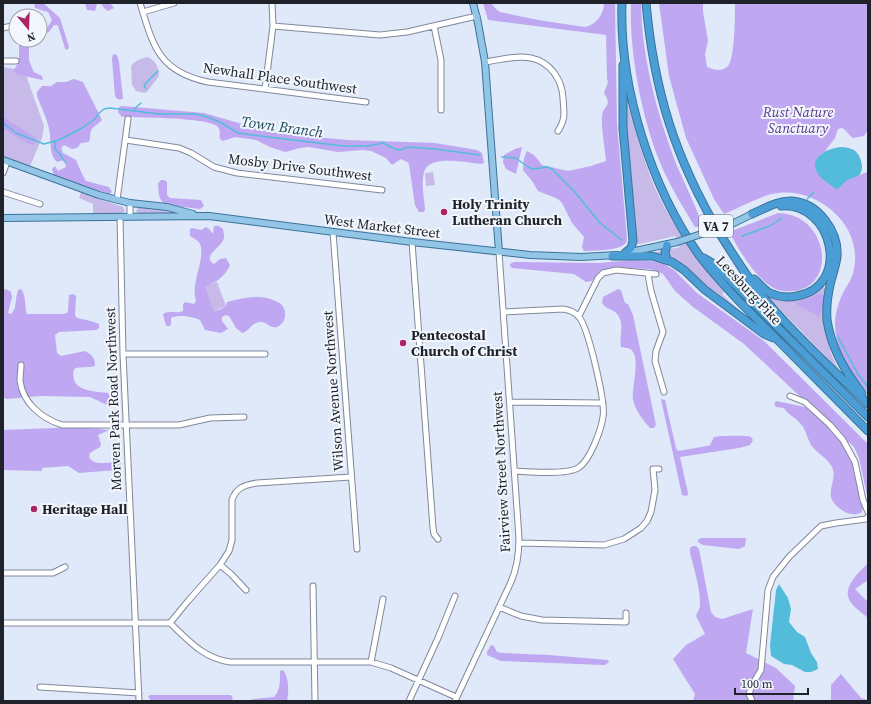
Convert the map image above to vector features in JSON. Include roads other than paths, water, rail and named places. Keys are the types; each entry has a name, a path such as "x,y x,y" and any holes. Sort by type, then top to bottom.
{"highway":[{"name":"Leesburg Pike","path":"622,3 622,47 639,125 654,169 676,218 699,255 717,277 868,431"},
{"name":"Leesburg Pike","path":"646,3 656,76 667,117 677,147 702,202 744,271 768,302 785,322 868,404"},
{"path":"622,47 623,128 633,241 631,248 625,253"},
{"path":"752,214 775,204 792,201 816,211 828,224 835,240 837,257 827,302 828,322 831,337 841,362 851,379 868,399"},
{"path":"744,271 772,293 794,297 803,295 817,288 824,279 830,264 831,254 829,241 825,231 814,217 789,206 772,208 752,214"},
{"path":"667,245 665,252 667,260"},
{"path":"699,255 714,264 868,417"},
{"path":"612,256 652,256 667,260 684,270 705,290 764,334 780,341"}],"main road":[{"path":"473,3 477,16 485,62 499,252"},
{"path":"4,162 117,200 166,207 200,216"},
{"name":"West Market Street","path":"3,218 130,216 220,217 499,252 548,256 612,256 677,242 732,224 752,214"}],"street":[{"name":"Newhall Place Southwest","path":"140,3 149,34 156,48 166,62 176,70 198,80 366,102"},
{"path":"143,12 174,3"},
{"path":"265,89 273,26 272,3"},
{"path":"273,26 380,35 407,32 477,16"},
{"path":"434,26 441,60 441,110"},
{"path":"485,62 530,58 549,66 558,79 563,95 564,121 558,131"},
{"path":"3,61 16,61"},
{"path":"117,200 128,119"},
{"name":"Mosby Drive Southwest","path":"126,140 179,148 191,153 214,167 237,173 382,190"},
{"path":"3,173 4,162"},
{"path":"3,192 40,204"},
{"path":"130,203 130,216"},
{"name":"Morven Park Road Northwest","path":"120,217 123,354 139,701"},
{"name":"Wilson Avenue Northwest","path":"333,232 357,549"},
{"path":"412,242 433,528 434,534 438,539"},
{"name":"Fairview Street Northwest","path":"456,699 516,570 518,558 519,543 515,472 499,252"},
{"path":"579,316 598,278 603,273 616,270 656,274"},
{"path":"648,274 651,291 663,332 656,351 655,361 664,392"},
{"path":"504,312 563,309 573,311 579,316 586,328 603,403 604,417 592,449 581,466 572,471 566,472 515,472"},
{"path":"123,354 265,354"},
{"path":"21,365 20,380 25,396 32,408 51,421 66,426 179,426 210,418 244,417"},
{"path":"790,396 805,402 830,425 843,440 855,462 863,500 868,512"},
{"path":"510,402 603,403"},
{"path":"519,543 604,544 624,540 641,528 647,521 653,504 655,490 653,469 659,469"},
{"path":"170,623 220,565 231,546 231,505 234,495 240,488 248,484 257,483 351,477"},
{"path":"752,701 749,694 761,670 768,590 773,577 789,557 821,526 866,519 868,517"},
{"path":"220,565 246,590"},
{"path":"3,573 53,573 65,567"},
{"path":"313,586 315,701"},
{"path":"409,701 419,681 454,596"},
{"path":"371,662 383,599"},
{"path":"499,607 521,616 542,620 626,622 626,613"},
{"path":"3,623 170,623 202,652 210,657 220,660 230,662 371,662 391,668 456,699"},
{"path":"40,687 139,693"}],"water":[{"path":"846,147 856,152 860,158 862,168 860,174 848,180 836,189 818,175 815,162 826,151"},
{"path":"779,584 788,598 791,609 789,622 797,632 805,637 811,653 817,662 818,669 811,672 805,672 792,665 784,664 771,656 770,645 776,590"}],"waterway":[{"path":"146,89 144,85 158,71"},
{"path":"133,110 141,103"},
{"name":"Town Branch","path":"3,123 16,133 44,144 59,140 82,128 95,119 104,109 110,108 159,114 195,114 220,122 238,133 252,135 343,146 368,146 383,143 400,150 408,147 480,155"},
{"path":"55,142 55,149 65,162"},
{"name":"Town Branch","path":"502,157 516,158 533,169 547,167 552,169 574,191 600,223 622,240"},
{"path":"807,199 814,192"},
{"path":"742,236 770,226 782,218"},
{"path":"838,337 858,374 868,387"}],"place":[{"name":"Holy Trinity Lutheran Church","path":"444,212"},
{"name":"Pentecostal Church of Christ","path":"403,343"},
{"name":"Heritage Hall","path":"34,509"}],"park label":[{"name":"Rust Nature Sanctuary","path":"798,120"}]}
